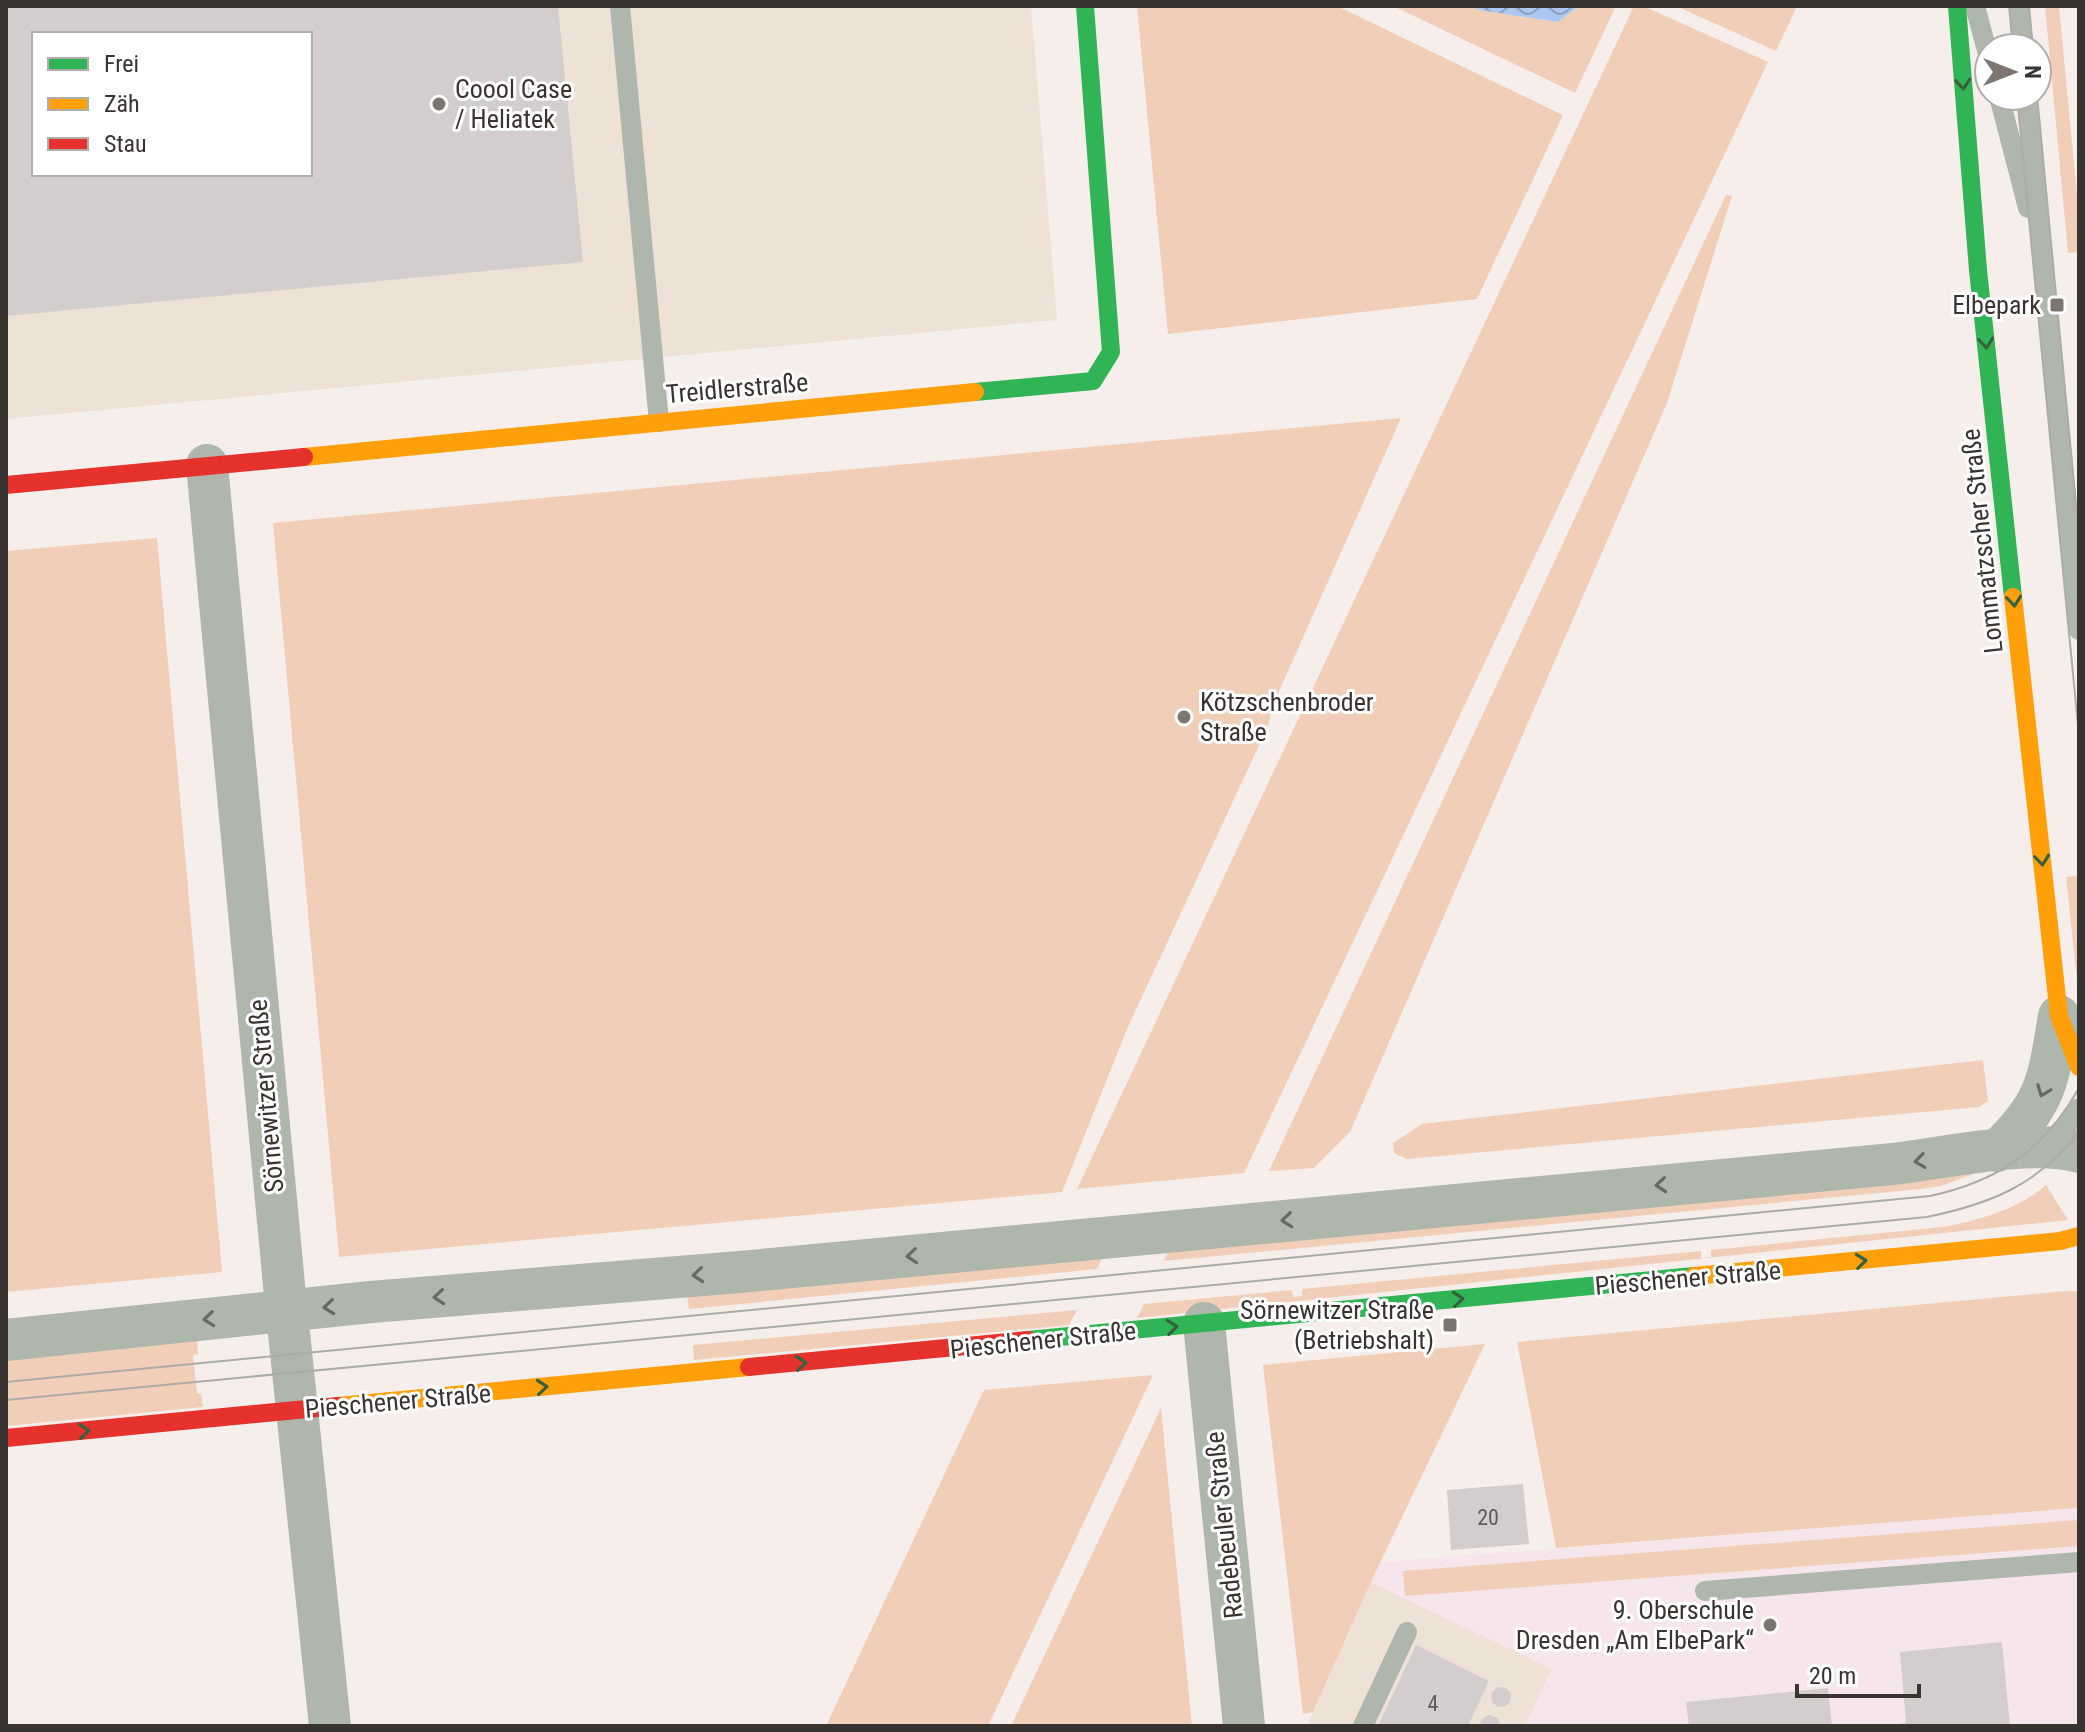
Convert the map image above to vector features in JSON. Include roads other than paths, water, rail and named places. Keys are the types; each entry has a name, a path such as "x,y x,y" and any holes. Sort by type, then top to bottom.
{"street":[{"name":"Treidlerstraße","path":"6,485 1093,381 1111,352 1085,6"},
{"name":"Lommatzscher Straße","path":"1957,6 1978,270 2059,1016 2079,1067"},
{"name":"Sörnewitzer Straße","path":"207,465 287,1311 330,1726"},
{"path":"1997,1151 2021,1127 2040,1101 2050,1071 2059,1016"},
{"path":"6,1340 287,1311 1893,1164 1997,1151 2065,1149"},
{"name":"Pieschener Straße","path":"6,1438 2060,1241 2079,1236"},
{"name":"Radebeuler Straße","path":"1204,1323 1244,1726"}],"lane":[{"path":"620,6 659,422"},
{"path":"1975,6 1982,32"},
{"path":"2019,6 2021,32"},
{"path":"2003,112 2043,263"},
{"path":"2029,112 2079,630"},
{"path":"2065,1149 2079,1108"},
{"path":"1705,1591 2079,1562"},
{"path":"1363,1726 1407,1632"}],"water":[{"path":"1471,6 1579,6 1558,22 1479,10"}],"tram line":[{"path":"2009,6 2011,32"},
{"path":"2029,6 2031,32"},
{"path":"2019,112 2079,736"},
{"path":"2039,112 2079,537"},
{"path":"6,1382 1930,1196 1977,1182 2017,1160 2051,1129 2079,1088"},
{"path":"6,1400 1927,1217 1972,1206 2011,1190 2047,1166 2079,1132"}],"place":[{"name":"Coool Case / Heliatek","path":"439,104"},
{"name":"Elbepark","path":"2057,305"},
{"name":"Kötzschenbroder Straße","path":"1184,717"},
{"name":"Sörnewitzer Straße (Betriebshalt)","path":"1450,1325"},
{"name":"9. Oberschule Dresden „Am ElbePark“","path":"1770,1625"}]}
